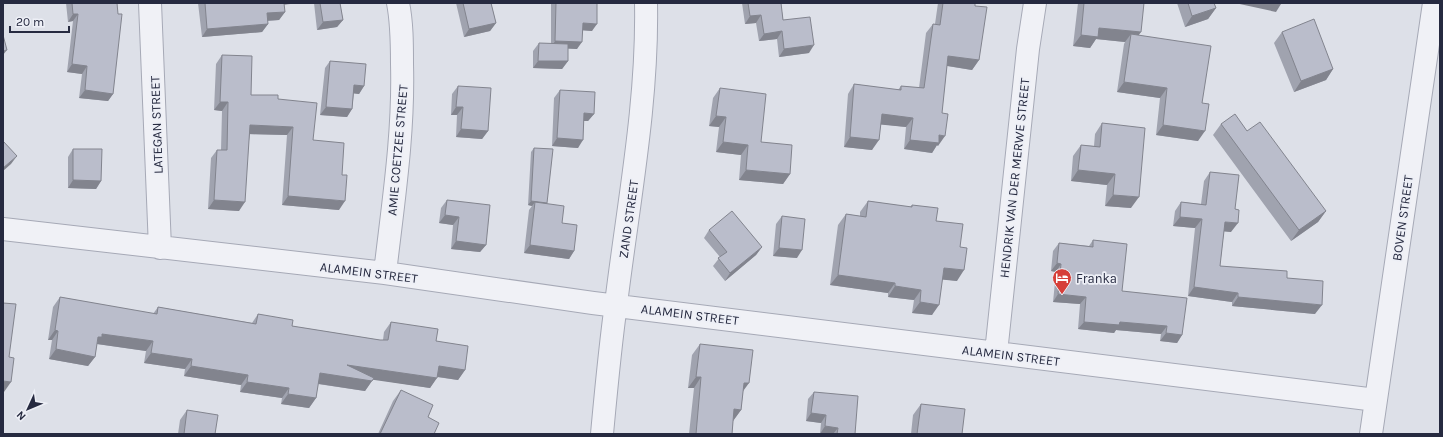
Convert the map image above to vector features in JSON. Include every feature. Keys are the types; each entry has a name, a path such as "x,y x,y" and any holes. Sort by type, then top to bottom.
{"street":[{"name":"LATEGAN STREET","path":"150,3 160,248"},
{"name":"AMIE COETZEE STREET","path":"385,273 401,132 402,47 401,17 398,3"},
{"name":"ZAND STREET","path":"602,434 616,304 632,198 641,112 647,47 646,3"},
{"name":"HENDRIK VAN DER MERWE STREET","path":"996,354 1026,65 1035,3"},
{"name":"BOVEN STREET","path":"1371,434 1434,3"},
{"name":"ALAMEIN STREET","path":"3,229 385,273 593,303 616,304 996,354 1376,400"}],"building":[{"path":"72,3 117,3 118,14 122,14 113,94 85,90 87,66 72,64 78,14 73,14"},
{"path":"205,3 284,3 285,12 267,13 268,24 207,29"},
{"path":"320,3 340,3 343,20 323,22"},
{"path":"463,3 491,3 496,23 469,29"},
{"path":"556,3 597,3 597,24 583,23 582,42 555,41"},
{"path":"748,3 781,3 783,20 810,17 814,45 784,49 782,31 764,34 761,15 750,16"},
{"path":"943,3 975,3 975,6 987,7 979,60 948,56 942,113 948,114 945,136 939,135 939,143 910,140 913,118 882,114 879,140 850,137 854,84 901,90 901,86 924,88 933,24 940,25"},
{"path":"1084,3 1144,3 1141,32 1099,28 1098,37 1081,35"},
{"path":"1188,3 1214,3 1216,8 1192,16"},
{"path":"1314,19 1333,69 1301,81 1282,32"},
{"path":"1131,34 1211,46 1202,103 1209,104 1205,131 1163,125 1167,88 1124,82"},
{"path":"3,35 7,50 3,51"},
{"path":"539,43 568,44 568,61 538,61"},
{"path":"222,55 252,56 251,95 278,95 278,99 317,103 313,140 344,143 342,175 347,175 345,201 288,196 293,127 250,125 245,202 214,200 217,150 227,150 228,102 220,102"},
{"path":"330,61 366,64 364,86 354,85 352,109 326,107"},
{"path":"458,86 491,88 488,131 461,129 463,107 456,107"},
{"path":"720,88 766,94 761,142 792,145 790,174 746,170 748,145 723,142 726,117 716,116"},
{"path":"560,90 595,92 594,114 584,113 583,140 557,138"},
{"path":"1235,114 1247,131 1260,122 1326,211 1299,230 1221,124"},
{"path":"1102,123 1145,128 1139,197 1113,195 1115,174 1078,170 1081,145 1100,147"},
{"path":"3,141 17,156 3,168"},
{"path":"534,148 553,149 547,203 531,201"},
{"path":"73,149 102,149 101,181 73,180"},
{"path":"1210,172 1239,175 1235,209 1239,210 1238,223 1225,222 1220,266 1287,271 1287,278 1323,281 1322,305 1238,297 1238,293 1194,287 1202,219 1180,217 1181,202 1206,205"},
{"path":"447,200 490,205 486,245 456,241 459,217 445,215"},
{"path":"868,201 912,207 912,205 938,208 936,221 963,224 960,247 967,248 964,270 944,268 939,305 920,302 921,290 895,286 895,283 838,275 846,214 866,217"},
{"path":"535,202 564,206 562,223 577,225 574,251 530,245"},
{"path":"732,211 762,247 730,273 718,258 727,252 709,230"},
{"path":"782,216 805,219 802,250 779,248"},
{"path":"1093,240 1127,244 1122,291 1187,298 1182,335 1166,333 1167,326 1120,322 1119,325 1084,322 1086,297 1058,294 1061,264 1057,263 1059,243 1093,247"},
{"path":"60,297 157,314 158,307 256,324 258,314 293,320 292,326 380,340 388,340 391,322 438,329 436,341 468,346 465,370 439,366 437,378 347,365 374,378 372,381 320,373 316,398 288,394 289,388 247,382 248,375 191,366 192,359 151,353 153,341 102,334 102,337 98,337 95,357 56,349 58,331 55,330"},
{"path":"3,303 16,304 9,357 14,358 11,382 3,381"},
{"path":"700,344 753,350 749,383 744,383 741,410 734,409 732,434 696,434 701,377 696,377"},
{"path":"401,390 433,405 428,417 439,423 434,434 380,434"},
{"path":"814,392 858,396 855,434 837,434 838,428 825,426 826,415 811,413"},
{"path":"921,404 965,409 962,434 917,434"},
{"path":"187,410 218,415 215,434 184,434"}],"place":[{"name":"Franka","path":"1062,295"}]}
